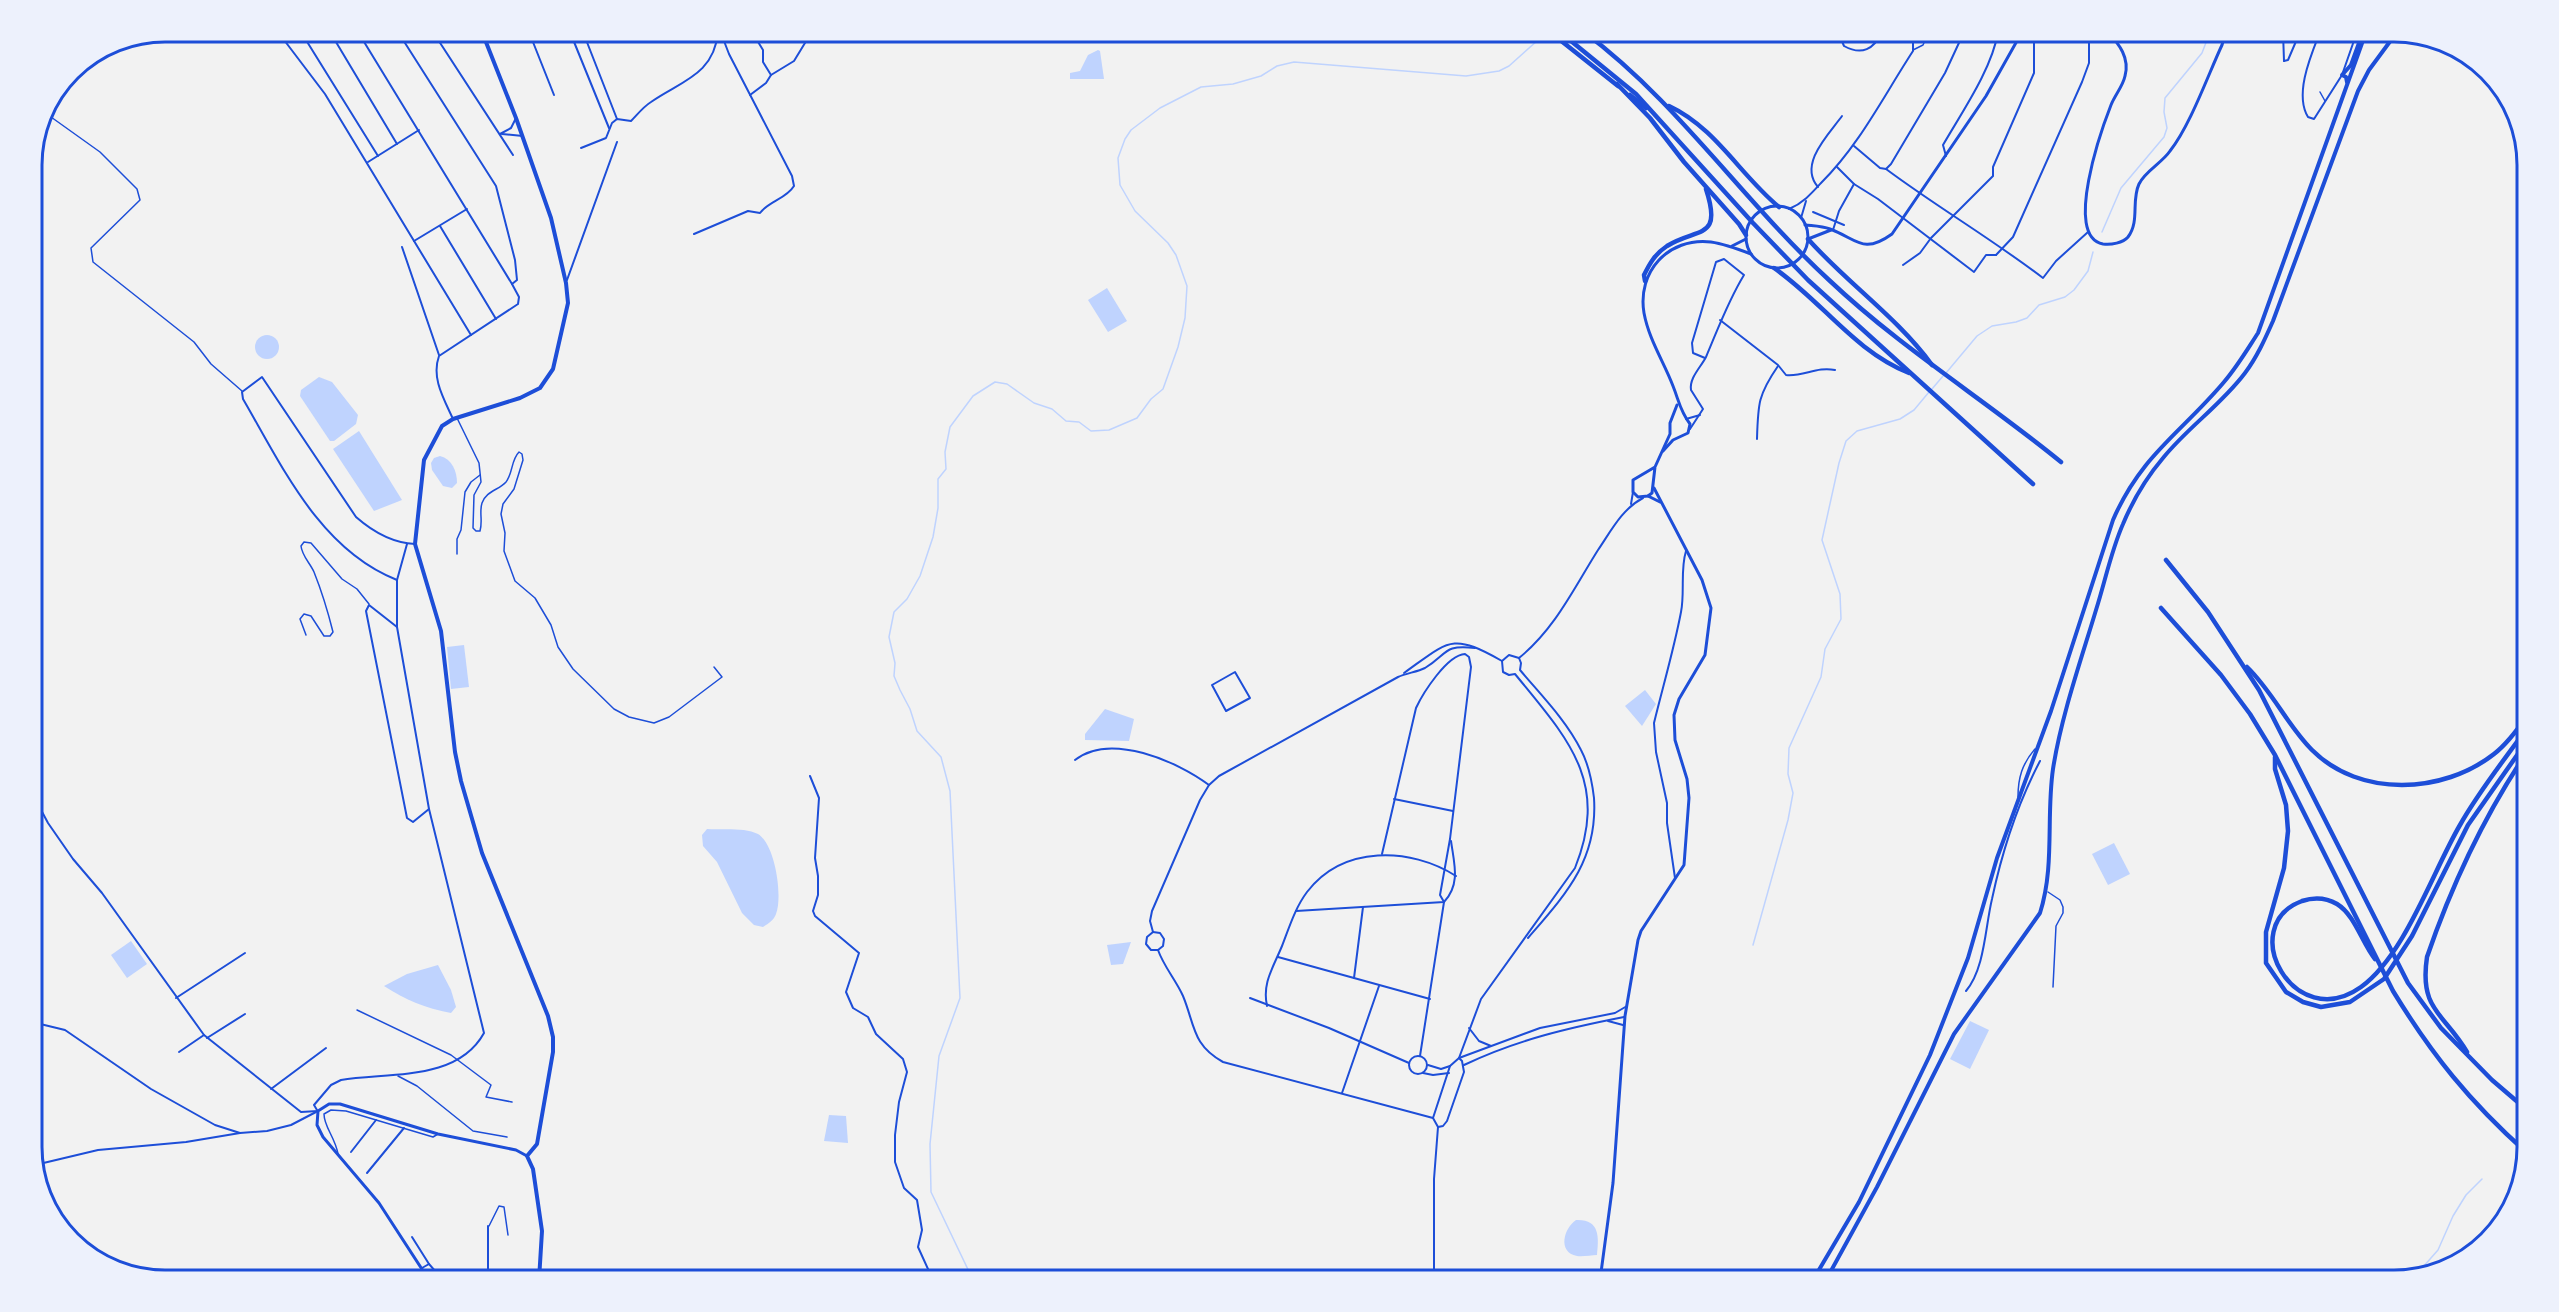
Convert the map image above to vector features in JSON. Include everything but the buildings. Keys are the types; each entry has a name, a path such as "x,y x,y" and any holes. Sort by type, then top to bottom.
{"highway":[{"path":"1564,42 1618,82 1746,234"},
{"path":"1572,42 1661,120 1782,255 2032,484"},
{"path":"1596,42 1630,69 1667,105 1794,245 1873,320 2061,462"},
{"path":"1667,105 1688,114 1708,132 1776,207"},
{"path":"1645,281 1644,275 1655,255 1668,245 1705,231 1710,224 1712,208 1706,187"},
{"path":"1808,242 1918,346 1936,369"},
{"path":"1774,268 1789,278 1851,338 1894,367 1914,375"},
{"path":"2166,560 2208,612 2243,663 2274,718 2408,983 2440,1028 2517,1103"},
{"path":"2161,608 2221,675 2250,714 2275,755 2369,947"},
{"path":"2243,663 2263,682 2291,726 2313,751 2329,764 2372,782 2413,785 2454,777 2474,768 2496,753 2517,728"},
{"path":"2517,742 2460,824 2386,962 2364,984 2352,993 2323,999 2296,990 2278,969 2273,954 2273,939 2278,922 2296,903 2310,898 2325,899 2338,905 2346,912 2369,947 2381,966 2393,992 2438,1061 2492,1122 2517,1144"},
{"path":"2275,755 2275,769 2284,795 2288,831 2284,867 2266,932 2266,963 2275,980 2286,992 2303,1002 2321,1007 2350,1002 2384,979 2412,936 2468,825 2517,755"},
{"path":"2472,1059 2431,1003 2424,976 2427,957 2476,836 2517,767"}],"main road":[{"path":"486,42 523,136 551,218 566,283 568,303 553,369 540,388 520,398 455,419 442,426 424,460 415,544 441,631 455,752 461,781 482,853 521,946 548,1017 553,1037 554,1052 537,1144 527,1156 533,1169 542,1231 540,1270"},
{"path":"2347,89 2347,79 2342,75 2351,65 2360,42"},
{"path":"1819,1270 1859,1202 1930,1055 1968,958 1997,858 2058,692 2113,520 2124,495 2146,462 2224,382 2241,361 2258,333 2347,89 2361,42"},
{"path":"1832,1270 1877,1187 1954,1034 2040,913 2047,892 2053,767 2072,690 2121,527 2135,496 2164,456 2223,398 2261,349 2358,91 2369,70 2390,42"}],"street":[{"path":"286,42 325,94 471,335"},
{"path":"307,42 378,156"},
{"path":"336,42 397,144"},
{"path":"364,42 519,297 518,304 439,357 435,367 436,378 455,419"},
{"path":"404,42 496,186 515,260 518,280 512,284"},
{"path":"439,42 513,155"},
{"path":"533,42 554,95"},
{"path":"574,42 609,128 609,135 606,138 581,148"},
{"path":"587,42 617,119"},
{"path":"617,119 631,121 648,103 686,83 702,70 712,54 716,42"},
{"path":"694,234 748,211 760,213 767,204 789,193 794,186 792,176 727,47 722,42"},
{"path":"758,42 763,50 763,62 771,75"},
{"path":"750,95 766,83 771,75 794,60 805,42"},
{"path":"1842,42 1852,51 1865,51 1873,47 1876,42"},
{"path":"1789,209 1806,199 1854,146 1870,124 1913,51 1913,42"},
{"path":"1886,169 1920,118 1959,42"},
{"path":"1946,156 1943,145 1975,88 1996,42"},
{"path":"1806,225 1833,230 1858,244 1866,245 1884,240 1892,234 1986,96 2016,42"},
{"path":"1903,265 1920,253 1931,238 1993,177 1993,166 2034,73 2034,42"},
{"path":"1837,167 1854,184 1931,238 1974,272 1986,255 1996,255 2013,237 2082,82 2089,63 2089,42"},
{"path":"2116,42 2123,50 2125,76 2112,102 2094,156 2087,191 2088,232 2095,241 2103,244 2116,244 2127,238 2133,226 2135,196 2139,182 2170,152 2180,137 2223,42"},
{"path":"2283,42 2284,61 2288,60 2296,42"},
{"path":"2316,42 2304,74 2304,111 2308,117 2314,118 2342,75 2354,42"},
{"path":"1818,187 1813,181 1812,168 1815,154 1842,116"},
{"path":"499,134 511,128 516,118"},
{"path":"609,128 617,119"},
{"path":"367,163 419,130"},
{"path":"499,134 523,136"},
{"path":"566,283 617,142"},
{"path":"1854,146 1880,168 1886,169 1920,194 2004,248 2043,278 2056,261 2088,232"},
{"path":"1746,234 1751,254 1758,262 1774,268 1783,268 1795,263 1808,242 1833,230 1839,211 1854,184"},
{"path":"1802,218 1806,199"},
{"path":"1730,246 1746,234 1756,215 1776,207 1789,209 1802,218 1806,225 1808,242"},
{"path":"414,241 466,209"},
{"path":"1813,212 1844,225"},
{"path":"440,226 496,319"},
{"path":"1690,429 1677,404 1673,386 1654,345 1644,315 1642,296 1645,281 1653,266 1675,247 1696,242 1730,246 1751,254"},
{"path":"402,247 439,357"},
{"path":"1663,451 1673,441 1684,436 1704,409 1690,386 1705,358 1720,320 1744,275 1724,260 1716,262 1692,343 1693,353 1705,358"},
{"path":"1720,320 1778,365 1786,375 1793,376 1823,367 1835,370"},
{"path":"1757,439 1759,398 1762,388 1778,365"},
{"path":"397,580 379,574 339,541 318,519 300,496 243,399 242,392 262,377 357,517 371,530 415,544"},
{"path":"1601,1270 1613,1183 1625,1016 1636,951 1641,931 1684,865 1689,798 1687,779 1675,740 1674,715 1679,699 1705,655 1711,608 1702,580 1659,502 1654,488 1655,467 1663,451 1677,404"},
{"path":"1686,419 1700,416"},
{"path":"1631,504 1633,480 1655,467"},
{"path":"1519,658 1551,625 1631,504 1648,496 1654,488"},
{"path":"1633,492 1643,498"},
{"path":"1648,496 1659,502"},
{"path":"407,543 397,580 397,627 429,809 484,1033 478,1044 457,1060 432,1069 341,1080 331,1085 314,1104 318,1111 317,1125 322,1137 379,1203 422,1268 429,1264"},
{"path":"1675,881 1666,823 1667,803 1656,752 1654,729 1681,614 1684,594 1683,562 1686,551"},
{"path":"397,627 369,605 366,611 406,818 413,822 429,809"},
{"path":"1153,932 1150,921 1152,911 1209,785 1219,776 1398,677 1447,644 1460,642 1502,661"},
{"path":"1398,677 1423,669 1448,649 1475,648"},
{"path":"1382,854 1393,799 1416,708 1422,694 1453,658 1460,654 1469,657 1471,667 1450,838 1440,895 1444,902"},
{"path":"1502,661 1509,655 1519,658"},
{"path":"1515,675 1520,669 1519,658"},
{"path":"1502,661 1503,672 1515,675"},
{"path":"1520,669 1567,727 1581,750 1590,770 1595,814 1587,856 1580,872 1563,899 1521,947"},
{"path":"1235,672 1250,698 1226,711 1212,685 1235,672"},
{"path":"1459,1058 1481,999 1521,947 1575,868 1585,837 1588,813 1586,788 1575,753 1561,731 1515,675"},
{"path":"1075,760 1094,749 1123,749 1169,763 1209,785"},
{"path":"1966,991 1974,981 1983,951 1992,899 2005,850 2028,784 2040,761"},
{"path":"810,776 819,798 815,858 818,895 813,911 815,916 859,953 846,992 853,1008 868,1017 876,1034 903,1059 907,1072 894,1135 895,1162 904,1188 917,1200 922,1230 918,1246 928,1270"},
{"path":"1393,799 1453,811"},
{"path":"42,810 60,841 102,893 204,1035 301,1112 318,1111"},
{"path":"1420,1056 1444,902 1451,895 1456,876 1450,838"},
{"path":"1267,1006 1263,990 1296,911 1307,892 1322,878 1359,858 1382,854 1421,859 1456,876"},
{"path":"1296,911 1444,902"},
{"path":"1354,978 1363,907"},
{"path":"1153,932 1160,933 1164,939 1163,946 1158,950 1151,950 1146,944 1147,936 1153,932"},
{"path":"1158,950 1166,970 1183,996 1196,1036 1209,1054 1223,1062 1433,1119 1438,1127 1434,1179 1434,1270"},
{"path":"176,998 245,953"},
{"path":"1278,957 1430,999"},
{"path":"1342,1093 1379,986"},
{"path":"1250,998 1409,1063"},
{"path":"1449,1072 1433,1076 1423,1073 1416,1074 1410,1070 1409,1063 1414,1057 1420,1056 1428,1065 1441,1069 1450,1066 1459,1058 1540,1028 1615,1013 1628,1005"},
{"path":"207,1038 245,1014"},
{"path":"1464,1065 1521,1041 1562,1029 1625,1016"},
{"path":"1605,1020 1625,1025"},
{"path":"42,1024 65,1030 151,1089 215,1125 240,1133"},
{"path":"1469,1027 1479,1041 1491,1046"},
{"path":"179,1052 204,1035"},
{"path":"271,1089 326,1048"},
{"path":"1438,1127 1443,1126 1447,1121 1464,1072 1464,1065 1459,1058"},
{"path":"1423,1073 1428,1065"},
{"path":"1433,1119 1450,1066"},
{"path":"43,1163 98,1150 186,1142 267,1131 291,1125 329,1104 340,1104 438,1134 494,1144 516,1150 527,1156"},
{"path":"351,1152 376,1120"},
{"path":"367,1173 404,1128"},
{"path":"488,1226 488,1270"},
{"path":"412,1237 434,1270"}],"lane":[{"path":"1913,51 1924,42"},
{"path":"2320,92 2325,102"},
{"path":"52,118 100,152 137,189 140,195 140,200 91,248 93,262 194,342 211,364 242,392"},
{"path":"455,419 479,463 481,482 474,495 473,528 476,531 480,531 482,525 480,508 483,499 504,485 509,478 515,455 519,452 522,454 523,460 514,489 503,504 501,514 508,566 515,581 535,598 551,625 558,647 568,662 605,703 629,717 654,723 669,717 722,677 714,667"},
{"path":"457,554 457,539 461,530 465,492 471,482 480,475"},
{"path":"306,635 300,619 304,614 311,616 324,636 330,636 333,632 325,601 312,568 301,551 304,542 311,543 342,579 357,589 369,605"},
{"path":"2047,892 2060,900 2063,907 2063,913 2056,926 2053,987"},
{"path":"357,1010 451,1055 491,1085 486,1097 512,1102"},
{"path":"395,1074 417,1086 473,1131 507,1137"},
{"path":"338,1154 336,1140 324,1123 324,1114 331,1110 339,1110 433,1137 438,1134"},
{"path":"488,1226 499,1206 504,1207 508,1235"}],"water":[{"path":"1098,50 1104,79 1070,79 1070,73 1080,71 1088,55"},
{"path":"1107,288 1127,321 1108,332 1088,300"},
{"path":"267,335 272,336 278,342 278,352 272,358 267,359 262,358 256,352 255,347 256,342 262,336"},
{"path":"319,377 332,382 358,415 356,424 334,441 330,441 300,396 301,390"},
{"path":"359,431 402,500 374,511 333,449"},
{"path":"440,456 448,460 455,470 457,483 452,488 443,486 432,470 431,463 434,458"},
{"path":"464,645 469,687 451,689 447,647"},
{"path":"1645,690 1656,704 1642,726 1625,706"},
{"path":"1105,709 1134,719 1129,741 1085,740 1085,734"},
{"path":"707,829 753,832 764,840 769,848 776,871 779,895 774,918 763,927 754,925 742,913 717,862 703,846 702,835"},
{"path":"2114,843 2130,874 2108,885 2092,854"},
{"path":"131,941 147,964 127,978 111,955"},
{"path":"1131,942 1123,964 1111,965 1107,945"},
{"path":"438,965 451,990 456,1007 451,1013 416,1003 384,986 407,974"},
{"path":"1970,1021 1989,1030 1970,1069 1950,1059"},
{"path":"829,1115 846,1116 848,1143 824,1141"},
{"path":"1576,1220 1584,1220 1594,1226 1598,1236 1597,1255 1577,1256 1567,1250 1564,1240 1568,1228"}],"waterway":[{"path":"968,1270 931,1192 930,1144 939,1056 960,998 950,791 941,757 917,731 910,709 894,676 895,663 889,637 894,612 907,599 920,576 933,537 938,508 938,479 946,469 945,452 950,427 973,396 995,382 1007,384 1034,403 1052,409 1066,421 1079,422 1091,431 1109,430 1137,418 1151,399 1163,389 1178,347 1185,318 1187,286 1176,255 1168,243 1135,211 1120,185 1118,158 1131,130 1160,108 1201,87 1233,84 1261,76 1277,66 1294,62 1466,76 1499,71 1509,66 1536,42"},
{"path":"2102,232 2121,188 2164,137 2167,128 2164,112 2165,98 2202,53 2206,42"},
{"path":"1946,373 1977,336 1992,326 2027,318 2039,305 2065,297 2074,290 2088,271 2093,252"},
{"path":"1932,389 1943,376"},
{"path":"1753,945 1788,820 1793,793 1788,774 1789,748 1821,677 1825,649 1841,619 1840,594 1822,540 1846,441 1857,431 1900,419 1914,410 1929,392"},
{"path":"2424,1266 2438,1250 2453,1216 2466,1195 2482,1179"}]}
